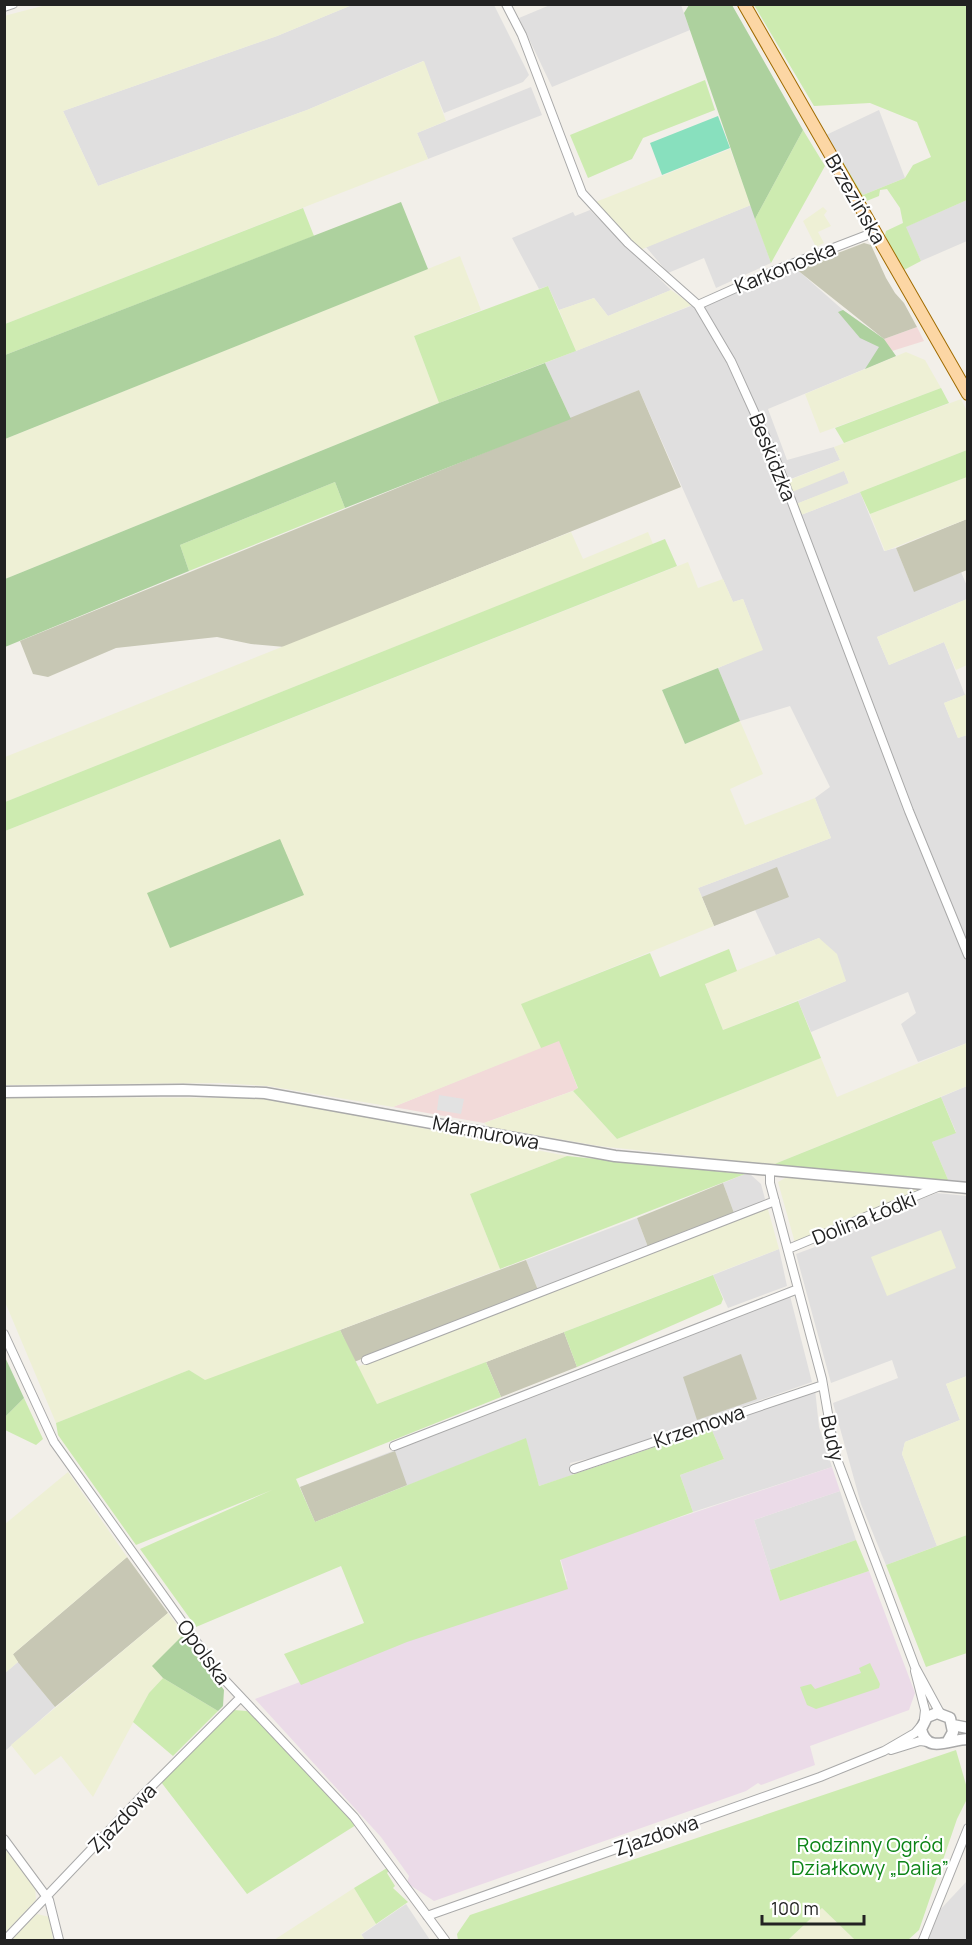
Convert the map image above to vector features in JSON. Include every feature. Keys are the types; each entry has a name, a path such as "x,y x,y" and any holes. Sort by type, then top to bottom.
{"main road":[{"name":"Brzezińska","path":"744,4 968,394"}],"street":[{"path":"4,7 13,4"},
{"name":"Beskidzka","path":"506,4 522,35 582,193 628,243 698,305 731,361 761,424 909,811 968,955"},
{"name":"Karkonoska","path":"698,305 776,270 874,232"},
{"name":"Marmurowa","path":"4,1092 192,1090 265,1093 615,1156 968,1188"},
{"name":"Budy","path":"770,1170 775,1201 823,1385 835,1454 915,1667 925,1710 923,1722"},
{"name":"Dolina Łódki","path":"788,1249 940,1186"},
{"path":"366,1360 775,1201"},
{"path":"394,1446 798,1289"},
{"name":"Opolska","path":"4,1334 54,1442 220,1675 354,1817 445,1941"},
{"name":"Krzemowa","path":"574,1469 823,1385"},
{"name":"Budy","path":"915,1667 940,1713"},
{"name":"Zjazdowa","path":"5,1941 138,1800 240,1698"},
{"path":"948,1741 952,1735 953,1725 947,1716 933,1713 923,1722 923,1736 928,1742 938,1745 948,1741 968,1739"},
{"name":"Zjazdowa","path":"426,1916 809,1782 884,1750 915,1733 923,1722"},
{"path":"953,1725 968,1728"},
{"name":"Zjazdowa","path":"884,1750 920,1741 928,1742"},
{"path":"923,1941 968,1828"},
{"path":"4,1839 48,1897 59,1941"}],"shaded area":[{"path":"50,4 352,5 277,36 63,111 98,186 307,110 424,61 446,121 417,133 428,159 5,324 4,16"},
{"path":"352,5 494,5 529,75 523,82 444,113 423,61 307,110 98,186 63,111 277,36"},
{"path":"550,5 681,5 690,30 552,87 519,18"},
{"path":"531,87 542,115 428,159 417,133"},
{"path":"879,110 905,178 863,195 826,135"},
{"path":"730,149 751,205 640,250 593,203"},
{"path":"967,200 967,241 921,261 905,227"},
{"path":"751,205 771,263 716,288 704,258 668,273 646,247"},
{"path":"823,207 827,211 824,215 831,226 818,232 824,243 816,247 803,221"},
{"path":"590,210 671,290 608,316 594,298 559,310 548,286 539,289 512,238 573,212 575,216"},
{"path":"864,243 871,245 886,278 904,303 917,327 884,339 796,269"},
{"path":"460,256 481,310 414,336 439,403 5,579 5,439"},
{"path":"793,266 843,310 884,339 896,356 768,409 787,460 834,447 840,460 788,480 844,471 849,484 796,504 801,515 860,492 884,551 896,548 914,591 961,572 967,586 967,599 877,637 889,665 944,642 965,695 944,703 958,738 967,735 967,1043 918,1062 901,1024 916,1013 908,992 811,1032 798,1001 846,981 819,938 776,955 755,910 714,926 698,888 831,838 815,798 830,787 790,706 740,721 718,668 762,649 743,599 733,602 639,390 571,419 545,363"},
{"path":"671,290 692,305 576,351 559,310 594,298 608,316"},
{"path":"917,327 924,341 892,351 884,339"},
{"path":"906,352 925,360 941,388 820,433 805,394"},
{"path":"639,390 681,487 285,647 251,644 217,637 116,648 48,677 33,674 20,641"},
{"path":"961,399 967,411 967,450 801,515 796,504 849,483 844,471 792,492 787,481 840,460 834,447"},
{"path":"967,477 967,519 885,551 870,514"},
{"path":"967,519 967,570 914,592 896,548"},
{"path":"571,532 583,559 648,532 653,544 5,802 5,757"},
{"path":"688,562 698,588 723,579 733,602 743,599 763,650 662,690 685,744 740,721 763,774 730,789 745,825 815,798 831,838 698,888 714,926 522,1004 541,1048 393,1107 268,1086 219,1083 5,1085 5,831"},
{"path":"967,599 967,665 956,670 944,642 889,665 877,637"},
{"path":"967,694 967,735 958,738 944,703"},
{"path":"777,867 789,897 714,926 702,897"},
{"path":"819,938 837,954 846,981 723,1030 705,983"},
{"path":"559,1040 578,1089 484,1123 393,1107"},
{"path":"967,1043 967,1086 772,1165 599,1146 489,1127 484,1123 573,1091 617,1139 821,1058 837,1097"},
{"path":"967,1086 967,1183 949,1182 932,1142 956,1132 941,1097"},
{"path":"439,1095 464,1099 461,1114 437,1110"},
{"path":"4,1097 267,1098 567,1156 470,1194 500,1269 205,1381 189,1370 56,1423 5,1302"},
{"path":"750,1174 761,1184 765,1199 760,1204 734,1213 723,1183"},
{"path":"787,1177 925,1188 795,1243 778,1182"},
{"path":"723,1183 734,1213 648,1247 637,1218"},
{"path":"937,1193 967,1196 967,1376 946,1384 960,1420 905,1442 902,1454 937,1546 886,1565 861,1504 833,1403 898,1378 892,1360 831,1383 796,1254 815,1247 813,1242"},
{"path":"767,1206 779,1249 377,1404 357,1367"},
{"path":"637,1218 648,1247 538,1290 526,1260"},
{"path":"941,1230 956,1268 887,1296 871,1257"},
{"path":"779,1249 787,1286 728,1308 713,1275"},
{"path":"526,1260 538,1290 354,1362 340,1330"},
{"path":"790,1296 812,1382 604,1455 570,1463 573,1475 539,1486 525,1439 315,1522 300,1487"},
{"path":"564,1332 577,1367 501,1397 486,1362"},
{"path":"741,1354 757,1399 697,1420 683,1377"},
{"path":"967,1376 967,1535 937,1546 902,1454 905,1442 960,1420 946,1384"},
{"path":"815,1389 819,1427 832,1467 693,1512 680,1475 724,1459 711,1428"},
{"path":"395,1451 407,1485 315,1522 300,1487"},
{"path":"832,1467 840,1491 754,1520 780,1601 869,1571 915,1693 909,1710 810,1746 815,1765 761,1785 758,1783 746,1791 434,1901 407,1883 409,1876 381,1837 255,1699 567,1581 560,1557"},
{"path":"68,1472 127,1557 13,1654 18,1662 5,1673 5,1524"},
{"path":"840,1491 856,1540 770,1570 754,1520"},
{"path":"127,1557 168,1613 55,1707 12,1655"},
{"path":"168,1613 184,1634 153,1666 163,1678 149,1693 93,1797 61,1756 35,1775 11,1745"},
{"path":"18,1662 55,1707 5,1751 5,1673"},
{"path":"4,1848 35,1887 36,1900 5,1933"},
{"path":"967,1881 967,1940 928,1940 937,1913"},
{"path":"354,1888 376,1924 361,1934 365,1940 274,1940"},
{"path":"406,1904 430,1940 365,1940 361,1935"},
{"path":"822,1908 855,1940 788,1940"},
{"path":"37,1914 50,1917 53,1940 10,1940"}],"green space":[{"path":"689,5 732,5 803,130 755,219 684,13"},
{"path":"754,5 967,5 967,200 906,227 921,261 902,271 885,235 886,231 903,223 900,208 887,189 880,190 879,196 864,202 840,163 843,162 863,195 905,178 913,165 931,157 917,122 870,103 814,106"},
{"path":"705,80 715,110 643,138 632,159 588,178 570,135"},
{"path":"718,116 730,148 662,175 650,143"},
{"path":"803,130 825,166 771,263 755,219"},
{"path":"401,202 428,269 5,439 5,355"},
{"path":"303,208 314,236 5,355 5,324"},
{"path":"548,286 576,351 439,403 414,336"},
{"path":"843,310 884,339 896,356 865,369 879,347 860,338 838,312"},
{"path":"545,363 571,419 345,508 335,482 180,545 189,571 5,647 5,579 439,403"},
{"path":"941,388 949,403 844,443 835,428"},
{"path":"967,450 967,477 870,514 860,492"},
{"path":"335,482 345,508 189,571 180,545"},
{"path":"665,539 677,566 5,831 5,802"},
{"path":"718,668 740,721 685,744 662,690"},
{"path":"280,839 304,895 170,948 147,893"},
{"path":"729,949 737,971 705,984 723,1030 798,1001 821,1058 617,1139 573,1091 578,1088 559,1041 541,1048 521,1004 650,953 660,977"},
{"path":"941,1097 956,1133 932,1142 949,1182 772,1165"},
{"path":"567,1156 745,1174 500,1269 470,1194"},
{"path":"713,1275 723,1299 721,1304 577,1367 564,1332"},
{"path":"340,1330 377,1404 486,1362 501,1397 296,1479 315,1522 526,1438 539,1486 711,1428 724,1459 680,1475 693,1512 560,1560 568,1589 407,1642 301,1685 284,1654 364,1623 341,1566 196,1627 140,1549 272,1490 136,1545 58,1435 56,1423 189,1370 205,1380"},
{"path":"4,1355 24,1398 5,1417 4,1417"},
{"path":"24,1398 43,1439 36,1445 5,1430 5,1417"},
{"path":"967,1535 967,1653 926,1667 886,1565"},
{"path":"856,1540 869,1571 780,1601 770,1570"},
{"path":"184,1634 224,1690 223,1706 218,1711 163,1678 152,1666"},
{"path":"870,1663 880,1684 879,1688 816,1709 807,1705 800,1687 811,1684 815,1689 861,1673 859,1668"},
{"path":"163,1678 218,1711 173,1756 133,1722 149,1693"},
{"path":"234,1710 247,1711 256,1719 356,1825 247,1894 161,1782"},
{"name":"Rodzinny Ogród Działkowy „Dalia”","path":"956,1750 967,1788 967,1799 957,1819 919,1930 908,1940 855,1940 822,1908 788,1940 458,1940 457,1934 470,1915"},
{"path":"387,1868 389,1871 387,1873 395,1886 393,1888 408,1902 376,1924 354,1888"}]}
